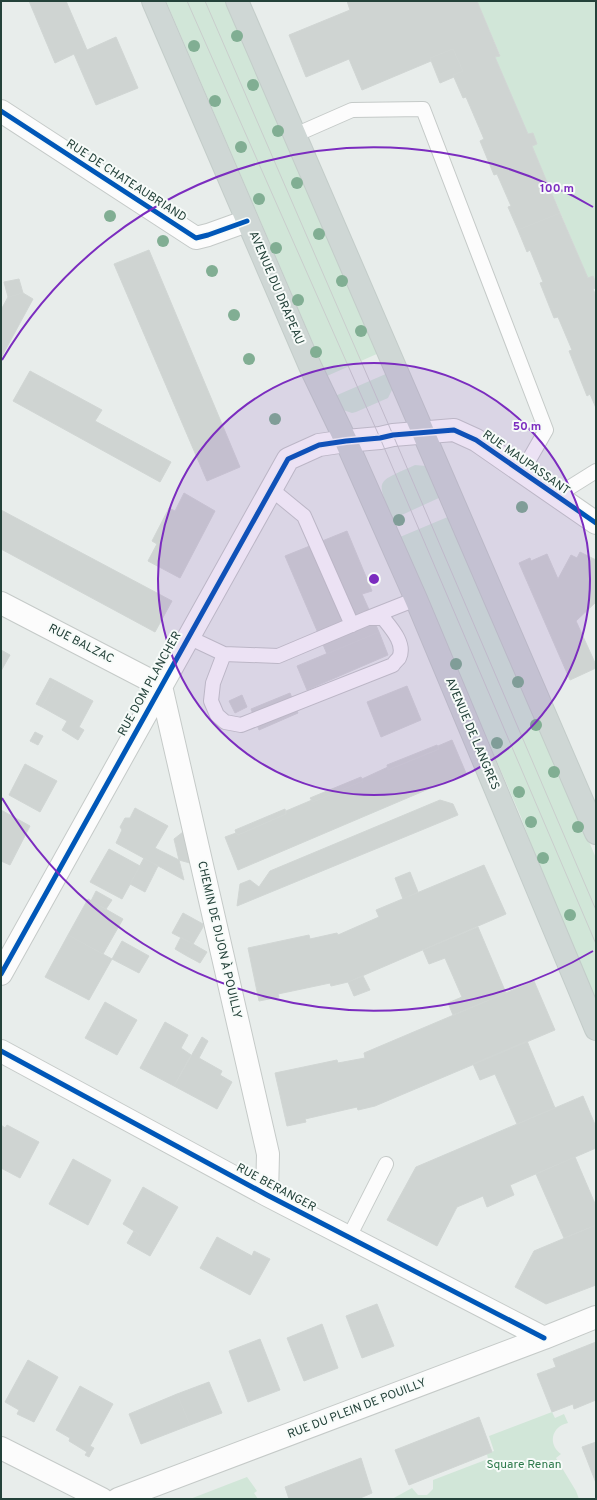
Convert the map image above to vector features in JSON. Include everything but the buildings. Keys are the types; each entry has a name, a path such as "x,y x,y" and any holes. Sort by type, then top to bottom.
{"main road":[{"name":"AVENUE DU DRAPEAU","path":"153,1 310,366 346,441"},
{"path":"237,1 596,833"},
{"name":"AVENUE DE LANGRES","path":"346,441 416,599 596,1029"}],"street":[{"name":"RUE DE CHATEAUBRIAND","path":"1,111 196,238 247,221"},
{"name":"RUE MAUPASSANT","path":"346,441 380,438 393,435 454,430 476,440 596,524"},
{"name":"RUE DOM PLANCHER","path":"1,974 288,459 319,445 346,441"},
{"name":"RUE BALZAC","path":"1,603 161,686"},
{"name":"CHEMIN DE DIJON À POUILLY","path":"161,686 268,1154 267,1195"},
{"name":"RUE BERANGER","path":"1,1051 267,1195 544,1338"},
{"name":"RUE DU PLEIN DE POUILLY","path":"118,1499 596,1317"},
{"path":"1,1448 102,1499"}],"lane":[{"path":"295,135 352,110 423,110 546,430 522,472"},
{"path":"556,496 596,471"},
{"path":"270,489 304,516 352,624"},
{"path":"188,637 224,654 278,656 352,624 416,599"},
{"path":"224,654 212,682 211,701 217,715 226,722 241,725 393,665 399,657 400,647 394,631 383,618 368,618"},
{"path":"349,1237 386,1164"}],"green space":[{"path":"166,1 227,1 379,353 327,376"},
{"path":"477,1 596,1 596,283 588,278 532,146 537,144 533,133 528,134 495,57 500,55"},
{"path":"388,373 393,388 388,398 356,412 352,413 343,410 335,396"},
{"path":"415,465 426,466 441,497 393,519 383,496 383,483 386,479 393,475"},
{"path":"450,516 596,858 596,1001 539,866 521,817 400,537"},
{"name":"Square Renan","path":"552,1412 555,1418 564,1414 568,1423 555,1431 553,1441 557,1450 561,1454 556,1458 576,1491 579,1499 392,1499 412,1488 418,1495 427,1495 433,1489 433,1480 488,1459 487,1454 494,1451 489,1436"},
{"path":"247,1477 257,1491 254,1493 258,1499 190,1499"}],"tram line":[{"path":"187,1 380,438 596,944"},
{"path":"205,1 393,435 596,910"}],"cycle path":[{"path":"1,111 196,238 247,221"},
{"path":"1,974 288,459 319,445 380,438 393,435 454,430 476,440 596,523"},
{"path":"1,1051 267,1195 544,1338"}]}
